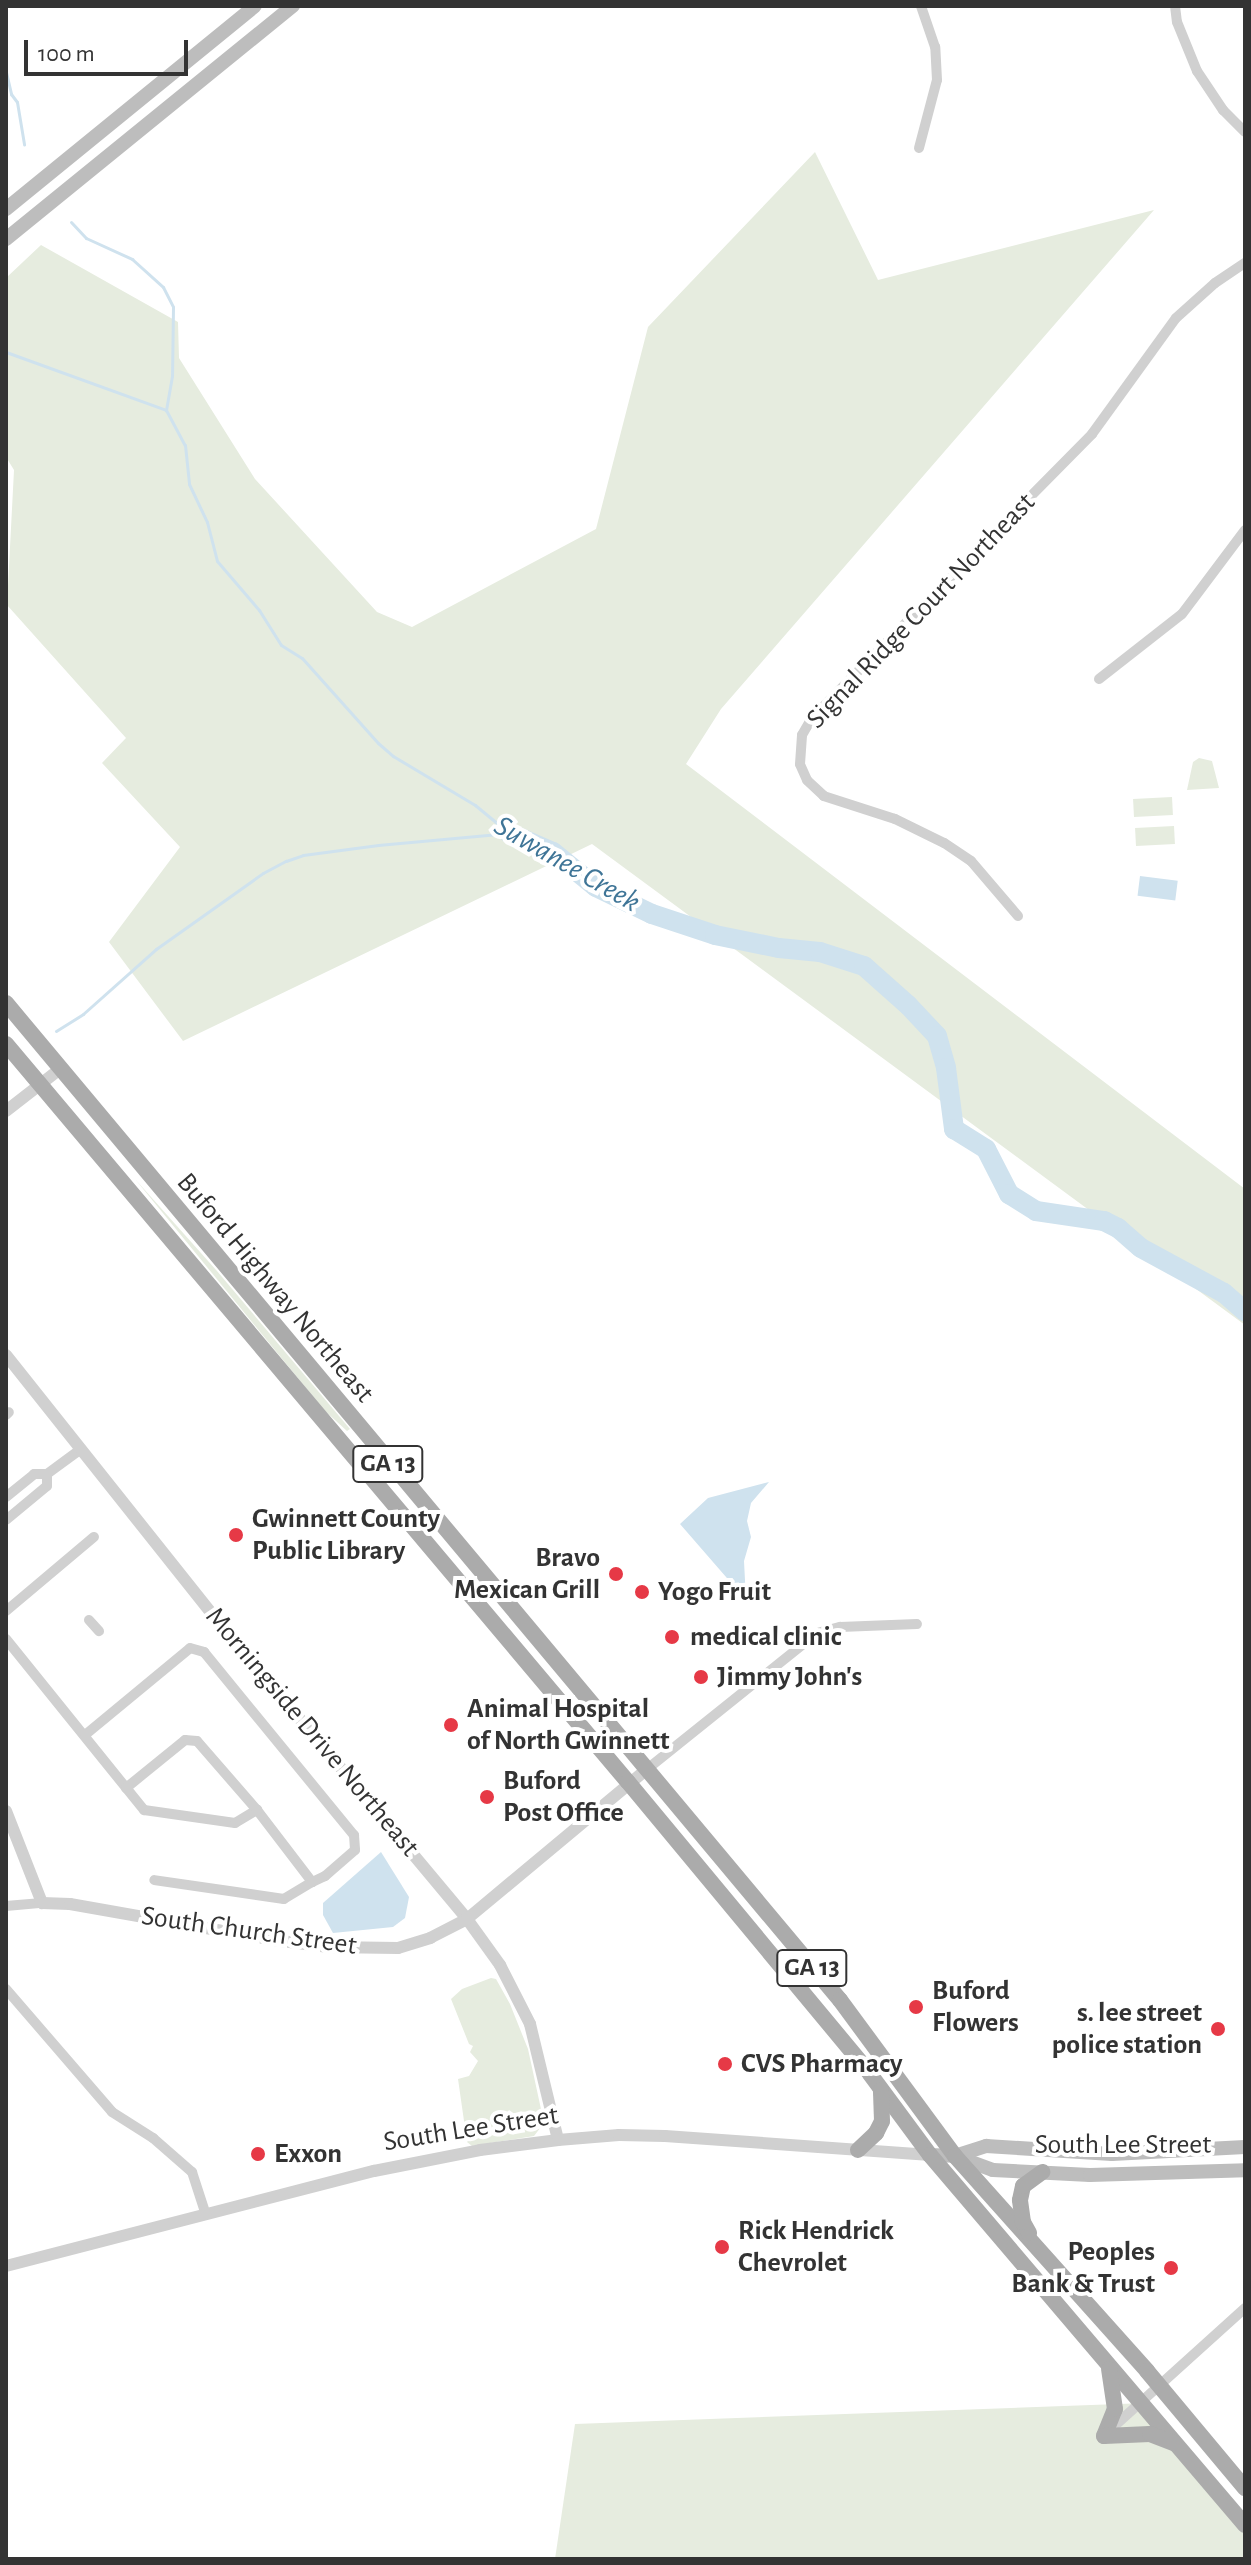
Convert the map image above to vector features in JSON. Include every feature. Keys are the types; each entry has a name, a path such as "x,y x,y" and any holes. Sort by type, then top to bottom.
{"main road":[{"path":"7,207 255,6"},
{"path":"6,239 293,6"},
{"name":"Buford Highway Northeast","path":"6,1003 840,2000 955,2156 1245,2488"},
{"name":"Buford Highway Northeast","path":"6,1044 628,1782 881,2088"},
{"path":"858,2150 876,2133 882,2121 881,2088"},
{"name":"GA 13","path":"881,2088 930,2155 1245,2525"},
{"name":"South Lee Street","path":"955,2156 986,2146 1112,2154 1245,2147"},
{"name":"South Lee Street","path":"930,2155 955,2156 993,2170 1147,2174 1245,2170"},
{"path":"1041,2251 1023,2222 1020,2200 1023,2186 1042,2172"},
{"path":"1107,2363 1114,2386 1115,2409 1104,2436 1150,2434 1177,2445"}],"street":[{"path":"919,148 937,80 935,47 921,6"},
{"path":"1175,6 1177,22 1197,71 1223,110 1245,132"},
{"name":"Signal Ridge Court Northeast","path":"1018,916 971,861 944,843 895,819 824,796 807,780 800,764 798,749 802,735 812,718 1092,434 1176,318 1215,283 1245,263"},
{"path":"1099,679 1182,614 1245,530"},
{"path":"6,1111 60,1069"},
{"name":"Morningside Drive Northeast","path":"6,1355 213,1615 467,1919 511,1981 530,2024 558,2140"},
{"path":"6,1497 34,1474 47,1474 81,1449"},
{"path":"6,1520 47,1486 47,1474"},
{"path":"6,1611 94,1537"},
{"path":"89,1620 99,1631"},
{"path":"646,1770 817,1633 840,1627 917,1624"},
{"path":"6,1639 144,1810 235,1823 257,1810"},
{"path":"85,1735 190,1648 204,1652 354,1835 355,1850 325,1876 284,1899 154,1880"},
{"path":"126,1788 185,1740 197,1741 257,1810 312,1882"},
{"name":"South Church Street","path":"6,1906 70,1904 274,1940 363,1949 398,1948 430,1938 467,1919 646,1770"},
{"path":"6,1811 42,1903"},
{"path":"6,1989 112,2112 153,2138 192,2172 206,2215"},
{"name":"South Lee Street","path":"7,2263 374,2171 480,2150 558,2140 619,2135 665,2136 930,2155"},
{"path":"1104,2436 1245,2308"}],"shaded area":[{"path":"815,152 878,280 1154,210 721,709 686,764 1245,1189 1245,1325 592,844 183,1041 109,942 180,847 102,763 126,738 7,605 14,470 6,457 6,278 41,245 178,322 179,358 255,479 377,612 412,627 596,529 648,327"},
{"path":"1199,758 1212,761 1219,788 1187,790 1193,762"},
{"path":"1172,797 1173,815 1134,817 1133,799"},
{"path":"1174,826 1175,844 1136,846 1135,828"},
{"path":"135,1179 350,1429 347,1431 324,1410"},
{"path":"496,1979 510,2004 528,2049 544,2123 534,2136 472,2146 467,2142 458,2079 469,2076 478,2061 470,2052 473,2046 469,2044 451,1999 462,1989"},
{"path":"1146,2403 1245,2523 1245,2559 555,2559 575,2424"}],"water":[{"path":"1140,876 1178,881 1175,900 1138,896"},
{"path":"769,1482 751,1503 747,1521 751,1537 744,1561 746,1600 680,1524 708,1498"},
{"path":"381,1852 409,1897 405,1918 393,1927 333,1933 323,1915 323,1903"}],"waterway":[{"name":"Suwanee Creek","path":"6,72 11,94 17,102 24,144"},
{"name":"Suwanee Creek","path":"71,222 86,238 132,259 163,287 173,307 172,376 166,410 185,445 189,484 207,522 217,561 259,610 281,645 302,658 378,743 393,756 475,805 509,833"},
{"path":"6,352 166,410"},
{"path":"56,1031 83,1014 156,949 263,873 286,861 303,855 378,845 509,833"},
{"name":"Suwanee Creek","path":"509,833 553,852 596,887 652,914 715,935 779,948 820,952 864,966 937,1036 946,1068 954,1129 986,1149 1009,1194 1036,1211 1104,1221 1118,1228 1141,1248 1224,1293 1245,1311"}],"place":[{"name":"Gwinnett County Public Library","path":"236,1535"},
{"name":"Bravo Mexican Grill","path":"616,1574"},
{"name":"Yogo Fruit","path":"642,1592"},
{"name":"medical clinic","path":"672,1637"},
{"name":"Jimmy John's","path":"701,1677"},
{"name":"Animal Hospital of North Gwinnett","path":"451,1725"},
{"name":"Buford Post Office","path":"487,1797"},
{"name":"Buford Flowers","path":"916,2007"},
{"name":"s. lee street police station","path":"1218,2029"},
{"name":"CVS Pharmacy","path":"725,2064"},
{"name":"Exxon","path":"258,2154"},
{"name":"Rick Hendrick Chevrolet","path":"722,2247"},
{"name":"Peoples Bank & Trust","path":"1171,2268"}]}
